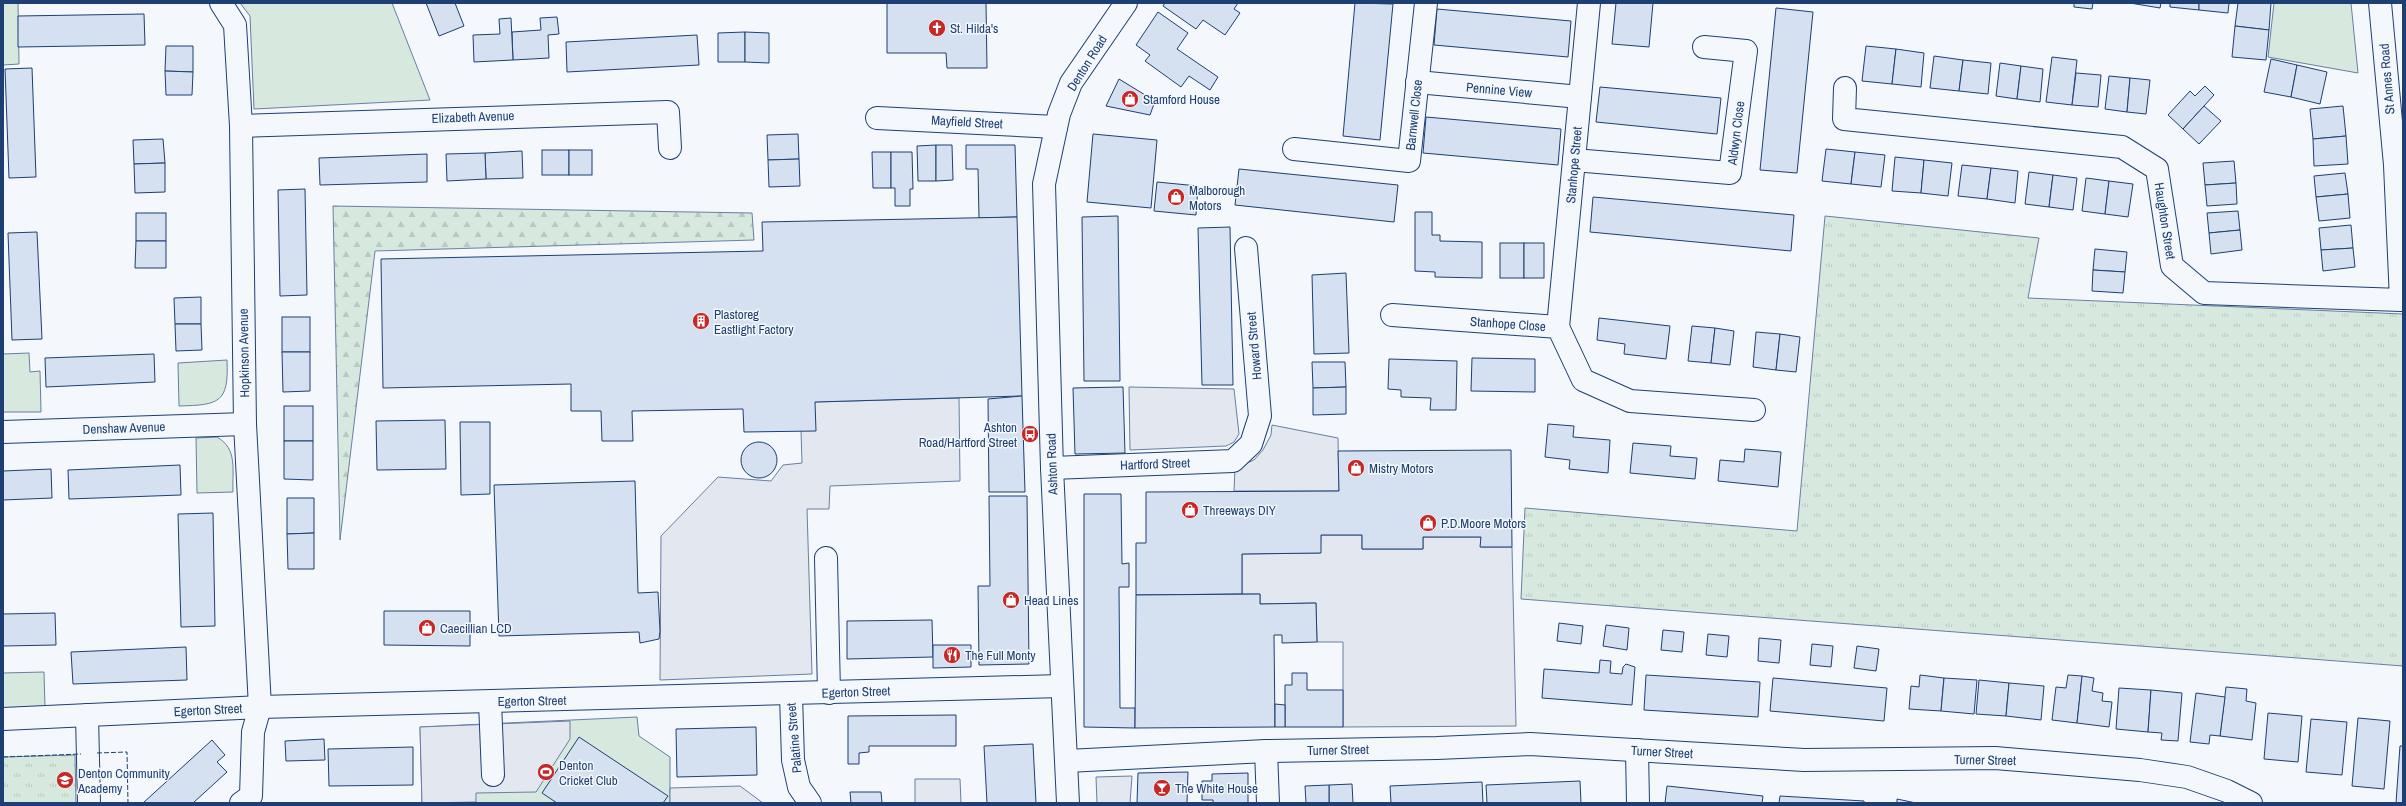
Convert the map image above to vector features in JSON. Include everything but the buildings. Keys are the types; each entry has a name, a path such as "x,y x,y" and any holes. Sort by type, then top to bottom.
{"main road":[{"name":"Hopkinson Avenue","path":"221,3 235,25 241,126 245,424 260,707 254,732 251,796 241,803"},
{"name":"Denton Road","path":"1056,127 1071,83 1126,3"},
{"name":"Barnwell Close","path":"1294,149 1409,161 1426,3"},
{"name":"Stanhope Street","path":"1558,327 1589,3"},
{"name":"St Annes Road","path":"2380,3 2399,165 2401,300"},
{"name":"Aldwyn Close","path":"1574,160 1730,173 1746,51 1704,47"},
{"name":"Pennine View","path":"1417,82 1580,97"},
{"name":"Haughton Street","path":"1845,88 1844,119 2122,147 2157,170 2172,266 2204,293 2401,300"},
{"name":"Elizabeth Avenue","path":"241,126 668,112 670,148"},
{"name":"Mayfield Street","path":"877,118 1056,127"},
{"name":"Ashton Road","path":"1056,127 1044,184 1052,468 1061,686 1067,761 1068,803"},
{"name":"Howard Street","path":"1246,248 1260,416 1251,444"},
{"name":"Stanhope Close","path":"1392,315 1558,327 1583,380 1630,401 1754,410"},
{"name":"Denshaw Avenue","path":"3,432 245,424"},
{"name":"Hartford Street","path":"1052,468 1233,461 1251,444"},
{"path":"826,558 828,693"},
{"name":"Egerton Street","path":"3,719 260,707 1061,686"},
{"name":"Palatine Street","path":"791,694 793,760 799,786 810,803"},
{"path":"490,702 493,775"},
{"path":"87,715 89,803"},
{"name":"Turner Street","path":"1067,761 1266,751 1530,744 1804,760 1995,758 2073,763 2140,770 2187,777 2227,791 2250,803"},
{"path":"1637,750 1638,803"},
{"path":"1266,751 1268,803"}],"green space":[{"path":"3,3 18,3 19,64 3,65"},
{"path":"240,3 392,3 430,100 254,109 250,16"},
{"path":"2274,3 2351,3 2358,73 2268,57"},
{"path":"333,206 752,213 754,240 375,251 340,540"},
{"path":"1825,216 2039,238 2028,298 2403,314 2403,666 1521,599 1525,508 1797,531"},
{"path":"29,353 30,372 40,371 41,412 3,412 3,354"},
{"path":"227,360 226,385 219,399 193,406 179,406 178,363"},
{"path":"217,437 224,442 231,454 233,468 233,492 197,493 196,438"},
{"path":"44,672 45,708 3,709 3,673"},
{"name":"Denton Cricket Club","path":"637,717 639,736 670,757 670,803 422,803 420,727"},
{"path":"75,755 76,803 3,803 3,757"}],"shaded area":[{"path":"1129,387 1234,389 1239,434 1234,442 1226,446 1130,450"},
{"path":"959,398 960,481 830,486 829,509 807,509 812,674 660,680 661,536 718,477 771,481 783,465 802,463 801,431 815,402"},
{"path":"1272,425 1338,438 1339,491 1234,491 1235,468 1254,460 1263,450 1271,435"},
{"path":"1321,535 1362,535 1362,549 1423,549 1423,537 1481,537 1481,547 1512,547 1516,726 1343,727 1343,642 1317,642 1316,603 1260,604 1260,594 1242,594 1242,554 1320,553"},
{"path":"570,721 570,739 536,792 476,793 476,802 422,803 420,727"},
{"path":"1132,776 1130,803 1097,803 1096,777"},
{"path":"915,779 960,779 961,803 915,803"},
{"path":"740,786 763,803 670,803 670,788"}],"fence":[{"path":"97,753 127,752 128,803"},
{"path":"3,757 81,754"}],"place":[{"name":"St. Hilda's","path":"937,28"},
{"name":"Stamford House","path":"1130,99"},
{"name":"Malborough Motors","path":"1176,197"},
{"name":"Plastoreg Eastlight Factory","path":"701,321"},
{"name":"Ashton Road/Hartford Street","path":"1030,434"},
{"name":"Mistry Motors","path":"1356,468"},
{"name":"Threeways DIY","path":"1190,510"},
{"name":"P.D.Moore Motors","path":"1428,523"},
{"name":"Head Lines","path":"1011,600"},
{"name":"Caecillian LCD","path":"427,628"},
{"name":"The Full Monty","path":"952,655"},
{"name":"Denton Cricket Club","path":"546,772"},
{"name":"Denton Community Academy","path":"65,780"},
{"name":"The White House","path":"1162,788"}]}
